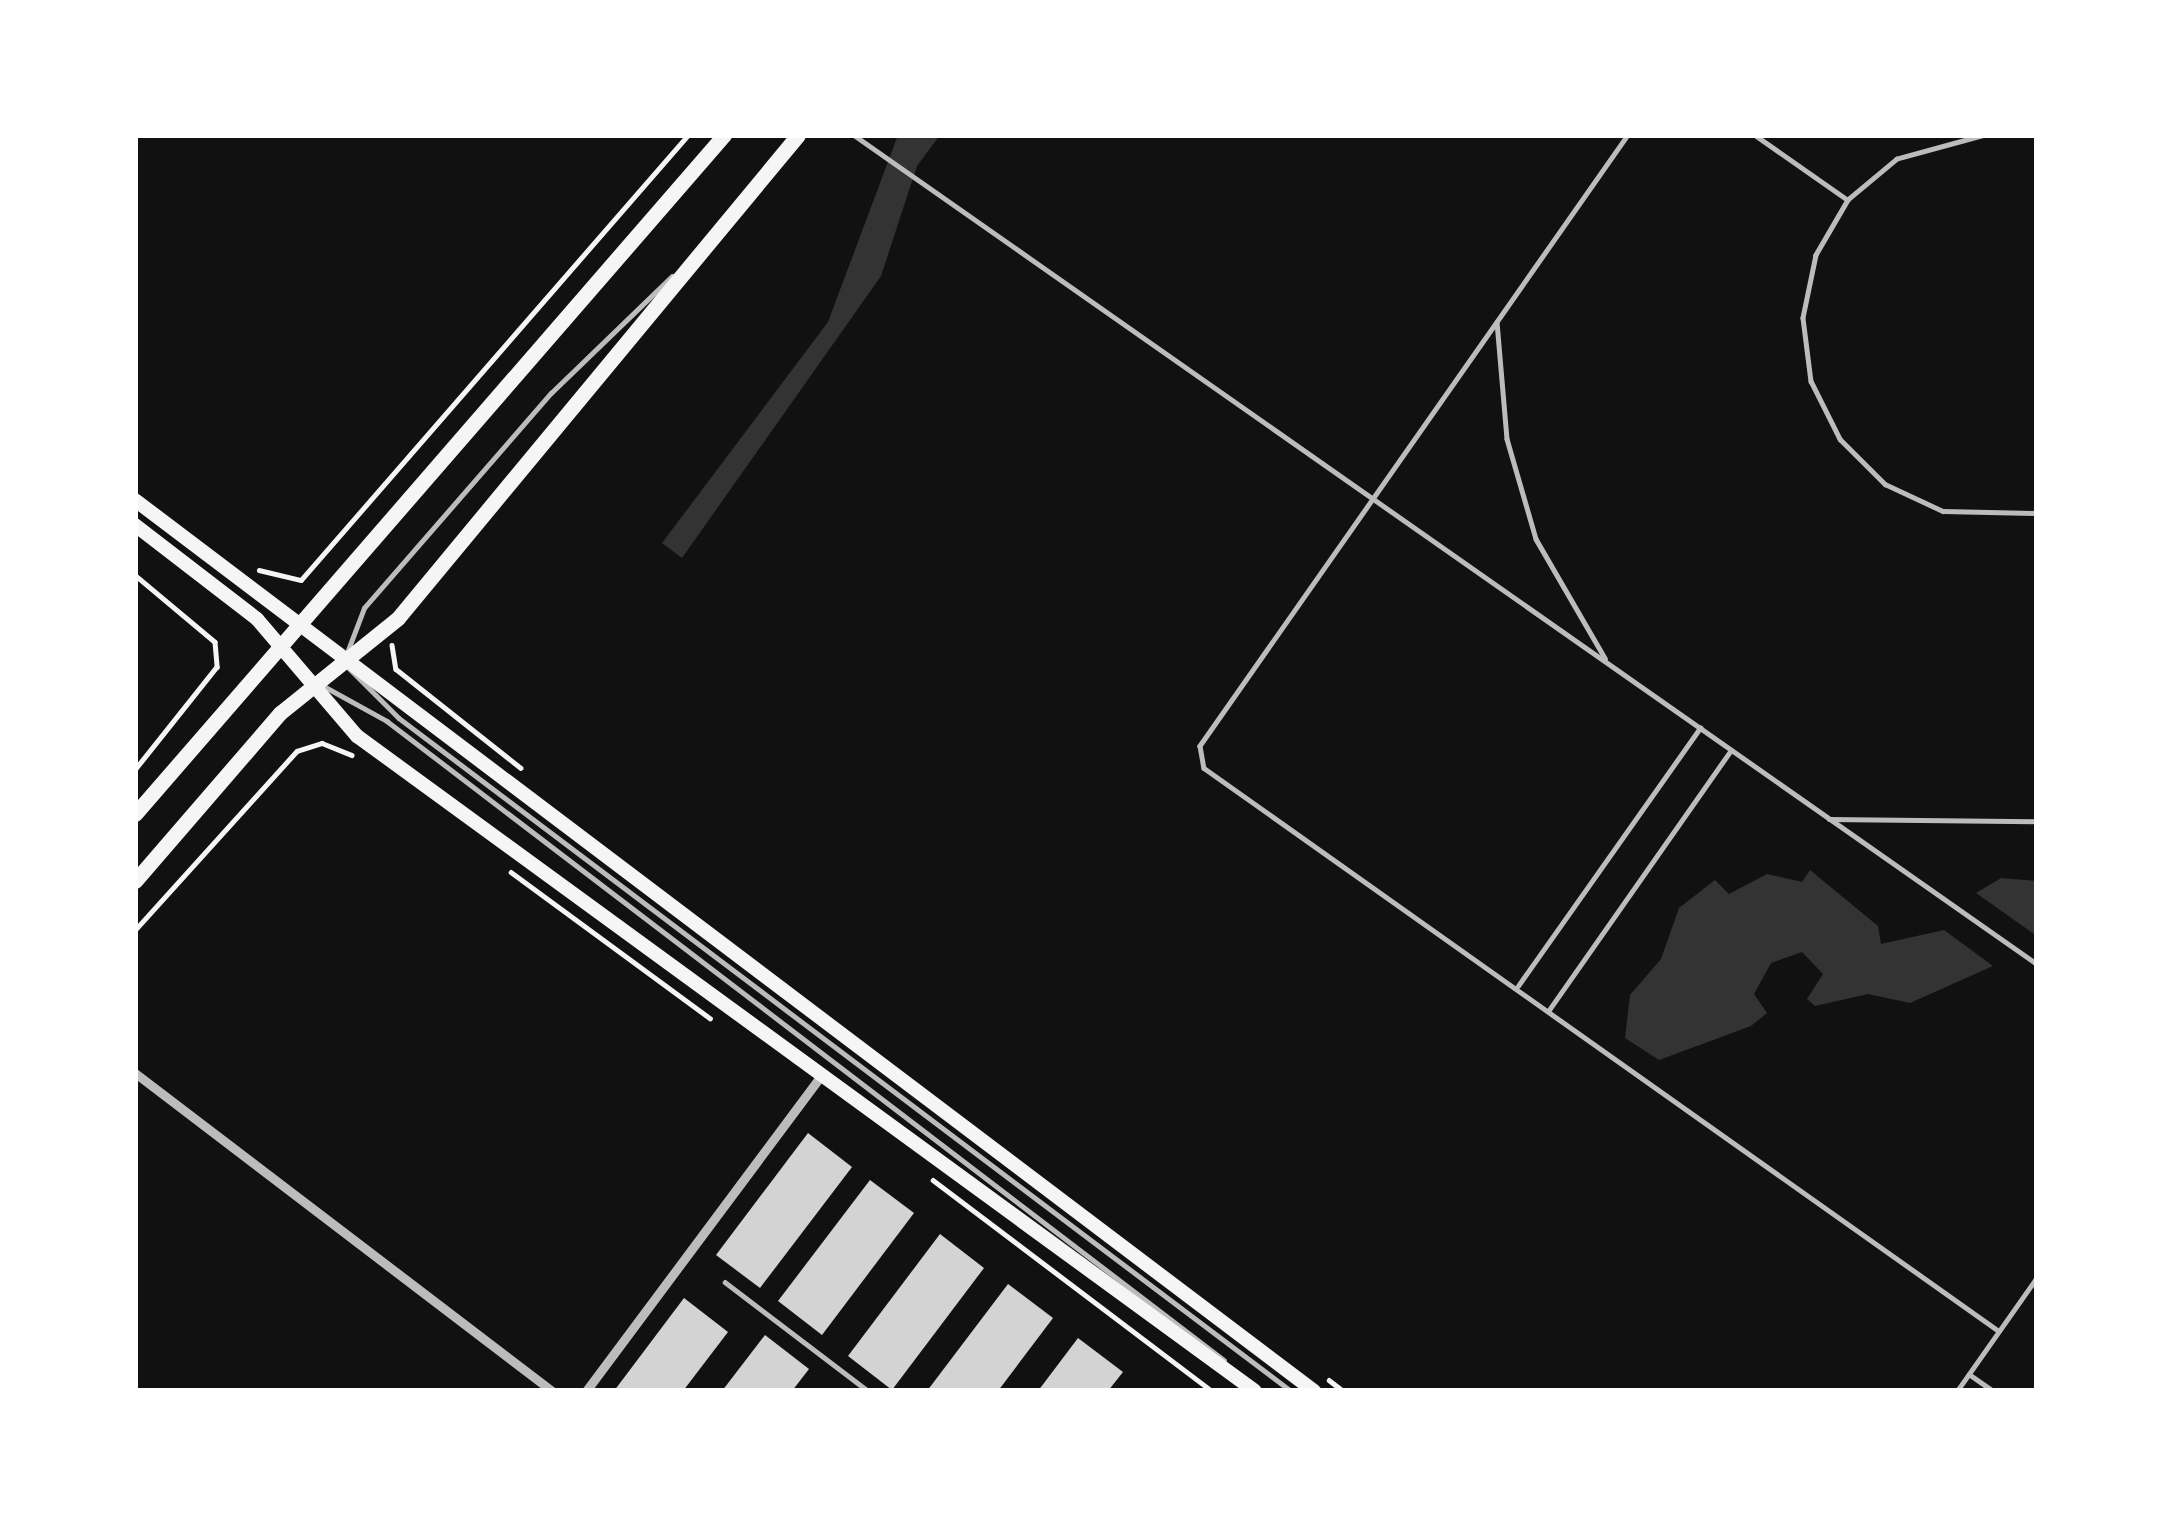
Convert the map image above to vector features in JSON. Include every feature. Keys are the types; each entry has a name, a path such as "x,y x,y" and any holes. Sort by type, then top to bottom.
{"main road":[{"path":"135,814 724,135"},
{"path":"135,881 315,682 412,600 681,268 798,135"},
{"path":"135,500 1314,1391"},
{"path":"135,525 281,645 357,736 1255,1391"}],"street":[{"path":"135,1073 553,1391"},
{"path":"586,1391 822,1074"}],"lane":[{"path":"854,135 2037,964"},
{"path":"1628,135 1200,746 1204,768 1999,1330"},
{"path":"1755,135 1848,200"},
{"path":"1985,135 1897,159 1848,200 1816,255 1803,318 1811,381 1840,439 1885,484 1943,512 2037,513"},
{"path":"681,268 551,393 364,608 345,658 399,718 1291,1391"},
{"path":"1497,322 1507,439 1536,539 1611,665"},
{"path":"315,682 387,721 1264,1391"},
{"path":"1517,986 1700,728"},
{"path":"1550,1010 1731,750"},
{"path":"1829,818 2037,821"},
{"path":"1958,1391 2037,1276"},
{"path":"724,1282 868,1391"},
{"path":"1969,1374 1994,1391"}],"path":[{"path":"254,568 301,580 688,135"},
{"path":"135,575 215,642 218,667 135,770"},
{"path":"396,638 396,669 532,776"},
{"path":"135,930 297,751 322,743 361,761"},
{"path":"491,857 716,1021"},
{"path":"921,1171 1212,1391"},
{"path":"1309,1366 1343,1391"}],"shaded area":[{"path":"898,135 940,135 917,166 881,276 682,558 662,543 828,322"},
{"path":"1810,870 1878,926 1881,944 1944,930 1993,966 1910,1003 1868,994 1815,1006 1807,999 1823,974 1802,952 1771,963 1754,994 1767,1013 1751,1026 1659,1060 1625,1038 1630,995 1661,959 1679,908 1715,880 1729,894 1767,874 1802,882"},
{"path":"2001,878 2037,881 2037,936 1976,893"}],"building":[{"path":"808,1133 852,1167 760,1288 716,1255"},
{"path":"870,1180 914,1213 822,1335 778,1301"},
{"path":"940,1234 984,1268 892,1390 848,1356"},
{"path":"1008,1284 1053,1318 998,1391 927,1391"},
{"path":"684,1298 728,1332 683,1391 614,1391"},
{"path":"765,1335 809,1369 792,1391 722,1391"},
{"path":"1078,1338 1123,1372 1108,1391 1038,1391"}]}
